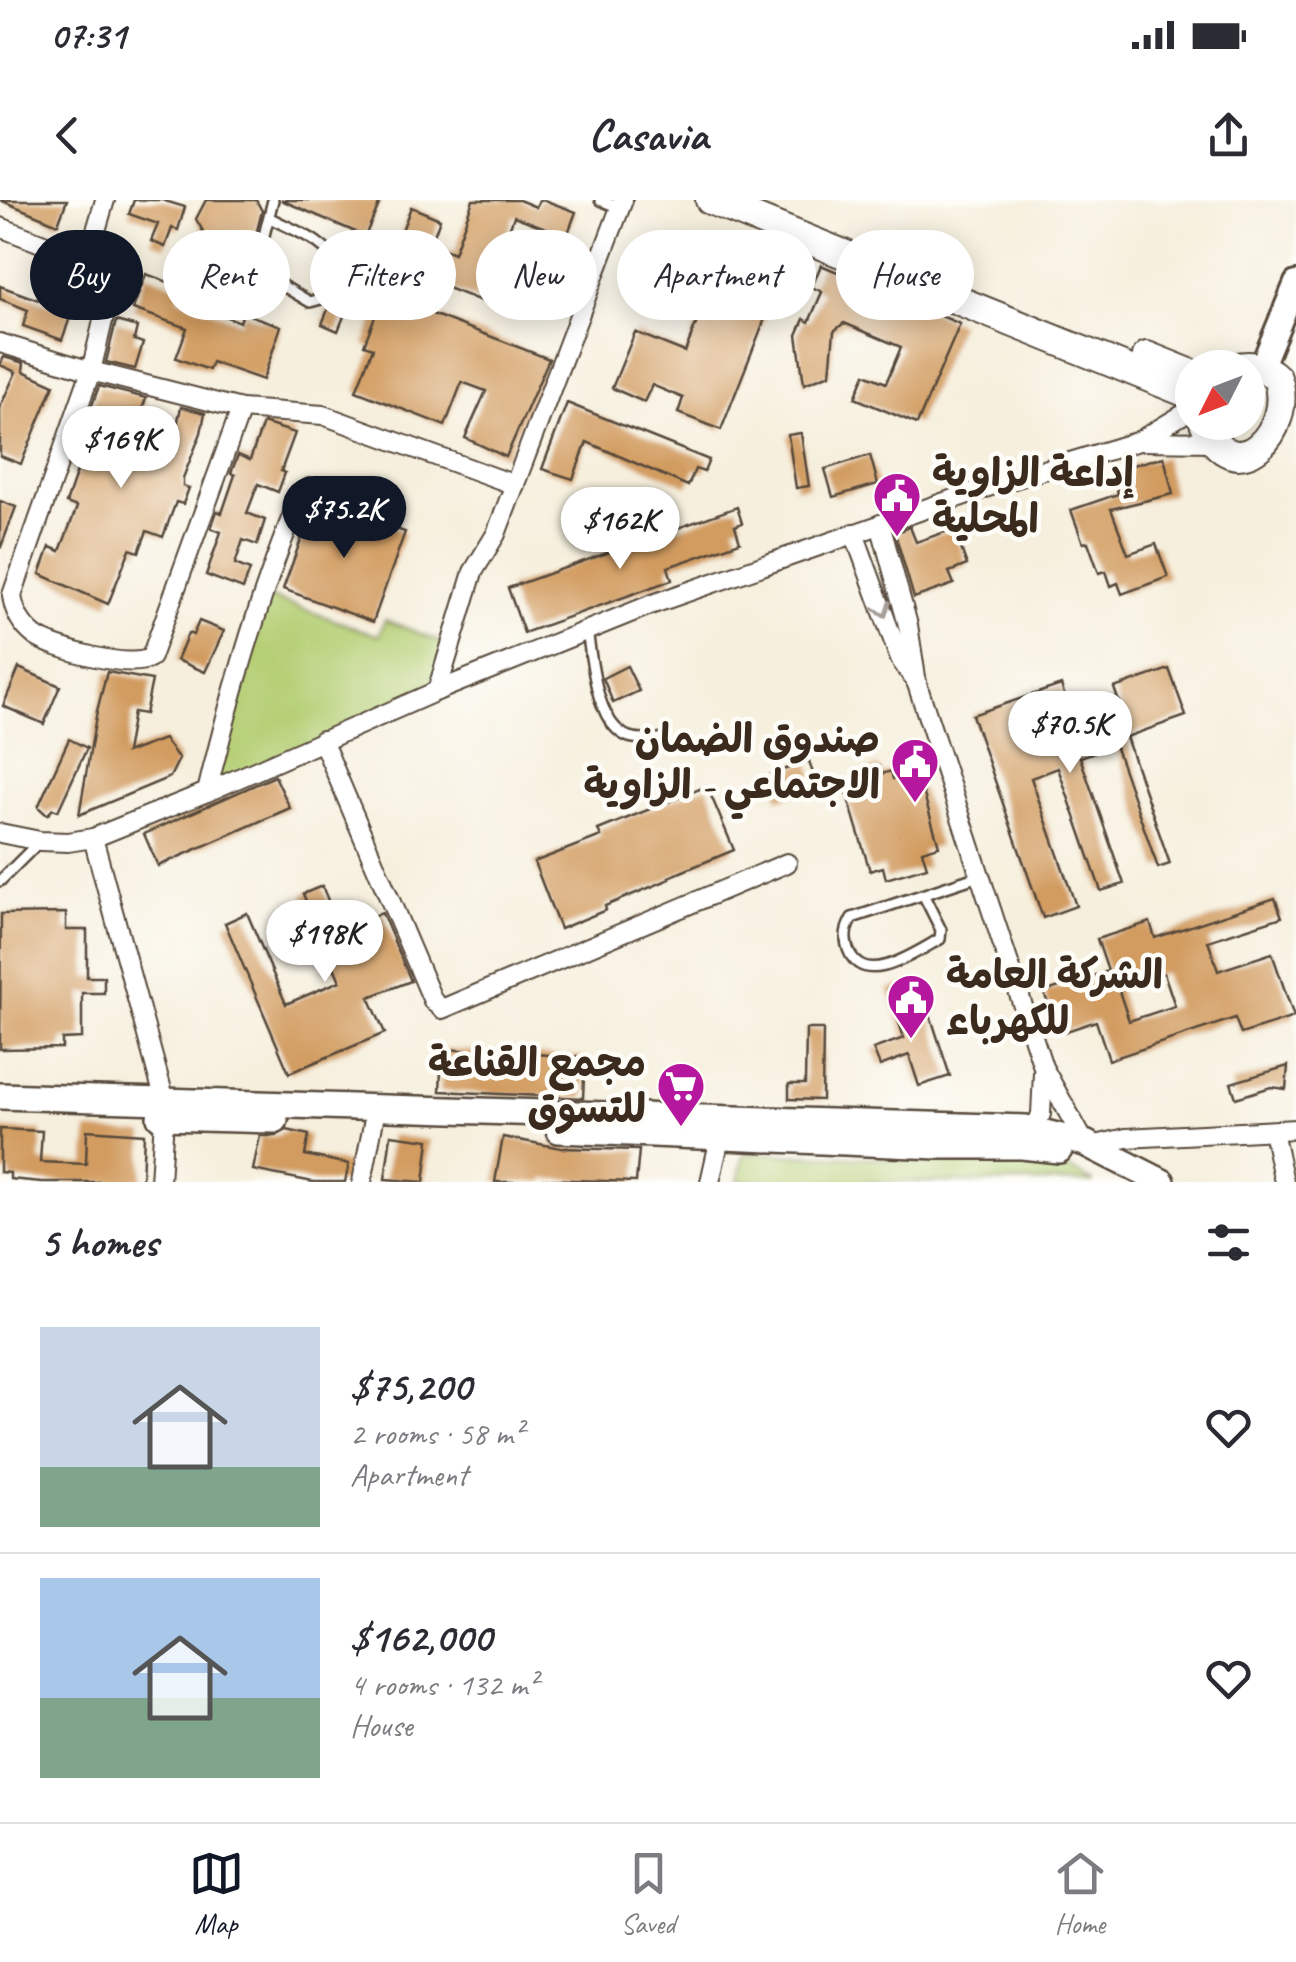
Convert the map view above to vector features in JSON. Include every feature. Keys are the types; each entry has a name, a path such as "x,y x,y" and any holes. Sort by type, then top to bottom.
{"main road":[{"path":"710,200 1175,388"},
{"path":"755,200 1175,367"},
{"path":"1219,440 1232,452 1252,455 1291,436 1294,402 1280,381 1265,375"},
{"path":"0,1096 452,1126 1036,1130 1088,1144 1162,1182"},
{"path":"0,1112 165,1109 722,1129 1035,1146 1068,1153 1128,1182"}],"street":[{"path":"96,230 105,200"},
{"path":"437,690 473,572 496,534 621,204"},
{"path":"0,228 30,239"},
{"path":"1258,350 1296,283"},
{"path":"104,320 91,371 12,595 13,609 39,639 86,654 145,662 154,651 241,410"},
{"path":"0,342 91,371 241,410 323,415 515,485"},
{"path":"1139,441 1175,419"},
{"path":"0,833 40,841 94,838 437,690 587,630 988,486 1139,441 1175,436"},
{"path":"206,792 234,680 299,500 310,488 351,500"},
{"path":"880,524 908,625 918,684 1042,1067 1088,1144 1126,1138 1296,1129"},
{"path":"854,533 900,659 918,684"},
{"path":"322,740 433,1001 442,1009 787,863"},
{"path":"94,838 165,1109 160,1182"},
{"path":"1036,1130 1043,1096 1042,1067"},
{"path":"362,1182 374,1119"},
{"path":"710,1182 722,1129"},
{"path":"1272,1131 1284,1182"}],"lane":[{"path":"270,218 325,246 334,257 339,268 321,300 310,302 261,273 258,259 273,200"},
{"path":"600,200 621,204"},
{"path":"587,630 595,683 609,721 629,737 661,739"},
{"path":"0,881 40,841"},
{"path":"924,896 942,930 940,939 881,968 865,968 854,960 847,946 846,931 852,918 980,876"}],"green space":[{"path":"263,595 379,636 385,620 449,645 436,689 207,792"},
{"path":"744,1153 1062,1165 1094,1182 738,1182"}],"building":[{"path":"0,200 67,200 58,224"},
{"path":"134,200 162,200 185,207 178,230 163,230 163,246 151,241 158,224 129,214"},
{"path":"206,200 256,200 262,211 257,230 202,230 196,219"},
{"path":"281,200 381,200 368,230 351,230"},
{"path":"473,200 519,200 536,207 539,200 544,200 576,212 569,230 551,230 514,216 509,230 476,230 476,299 456,291 456,247"},
{"path":"411,207 440,219 436,230 402,230"},
{"path":"821,265 836,271 836,320 951,320 960,324 917,424 855,398 865,374 886,383 901,347 844,323 834,331 830,374 804,384 797,335 804,320 816,320 822,292 816,289"},
{"path":"146,274 163,280 163,320 143,313"},
{"path":"0,286 30,297 30,320 69,320 62,340 23,326 28,310 0,299"},
{"path":"164,320 263,320 281,326 263,380 212,362 209,370 176,358 187,328"},
{"path":"324,320 342,320 338,331 322,324"},
{"path":"374,320 448,320 549,359 506,457 465,438 486,391 462,382 445,426 356,391 373,348 364,345"},
{"path":"698,320 764,320 721,430 678,413 683,398 652,385 644,402 612,388 635,332 685,352"},
{"path":"116,321 137,327 134,340 143,343 135,369 106,362"},
{"path":"4,357 24,363 23,371 54,385 21,464 0,456 0,407 16,372 0,365"},
{"path":"99,386 146,398 138,421 175,434 181,407 205,413 183,478 183,486 189,488 183,504 176,502 163,537 147,531 139,552 130,549 108,604 40,574 50,547 60,551 77,507 66,503 93,425 86,422"},
{"path":"567,403 709,460 704,472 695,469 688,486 587,442 573,479 542,469"},
{"path":"263,423 295,433 278,492 258,484 247,513 265,520 257,545 243,540 235,564 250,570 243,589 206,575 221,532 211,528 217,511 222,513 238,455 250,460"},
{"path":"801,433 809,486 796,488 788,435"},
{"path":"870,455 878,484 833,497 825,469"},
{"path":"1164,457 1173,494 1111,509 1128,554 1156,544 1168,577 1122,594 1118,583 1111,586 1106,571 1099,573 1071,510 1118,494 1112,470"},
{"path":"0,501 16,507 1,547 0,546"},
{"path":"315,501 405,532 373,622 283,589"},
{"path":"737,507 742,523 735,526 740,542 668,567 672,580 524,633 508,588"},
{"path":"910,527 916,542 954,529 967,565 949,572 954,584 914,598 895,533"},
{"path":"199,621 224,631 205,672 177,660 188,633 193,635"},
{"path":"627,666 639,691 613,703 603,678"},
{"path":"19,668 60,686 44,724 3,706"},
{"path":"1169,669 1186,716 1126,737 1170,864 1158,868 1115,745 1080,757 1124,884 1101,891 1058,768 1031,778 1076,906 1043,918 972,715 1061,685 1077,732 1124,716 1114,688"},
{"path":"107,672 152,680 145,714 133,712 126,753 164,739 179,759 170,777 79,815 97,711"},
{"path":"69,739 87,748 58,811 53,809 47,815 38,807"},
{"path":"809,761 817,786 779,799 771,774"},
{"path":"879,766 882,774 891,771 893,779 910,774 915,790 922,788 939,846 922,851 927,867 886,879 883,867 870,871 844,785 857,781 855,774"},
{"path":"275,776 290,808 158,866 144,834"},
{"path":"707,786 734,850 560,929 534,862 601,836 598,830"},
{"path":"322,886 340,929 382,913 411,981 369,997 385,1033 289,1073 225,923 247,913 286,1004 340,981 303,894"},
{"path":"1275,898 1282,917 1208,941 1218,971 1272,953 1294,1017 1241,1034 1235,1018 1109,1060 1096,1021 1058,1034 1044,992 1108,971 1097,939 1150,922 1155,938","holes":["1164,973 1175,1006 1129,1021 1118,988"]},
{"path":"66,913 66,930 87,930 87,977 104,977 104,993 82,993 82,1038 62,1039 62,1048 0,1049 1,914"},
{"path":"901,985 906,1001 924,996 950,1076 919,1086 909,1055 880,1066 873,1049 904,1038 888,989"},
{"path":"806,1029 823,1029 822,1100 789,1099 789,1084 805,1084"},
{"path":"442,1049 585,1057 583,1098 440,1091"},
{"path":"1288,1066 1286,1089 1271,1087 1236,1098 1231,1083"},
{"path":"0,1129 42,1131 40,1162 86,1164 87,1130 144,1134 142,1182 10,1179 10,1173 0,1172"},
{"path":"287,1130 309,1135 305,1155 349,1164 345,1182 313,1182 253,1170 260,1136 276,1136"},
{"path":"391,1135 429,1140 424,1182 385,1179"},
{"path":"503,1137 561,1148 639,1150 636,1182 495,1182"}],"place":[{"name":"إداعة الزاوية المحلية","path":"897,538"},
{"name":"صندوق الضمان الاجتماعي - الزاوية","path":"915,804"},
{"name":"الشركة العامة للكهرباء","path":"911,1040"},
{"name":"مجمع القناعة للتسوق","path":"681,1128"}]}
